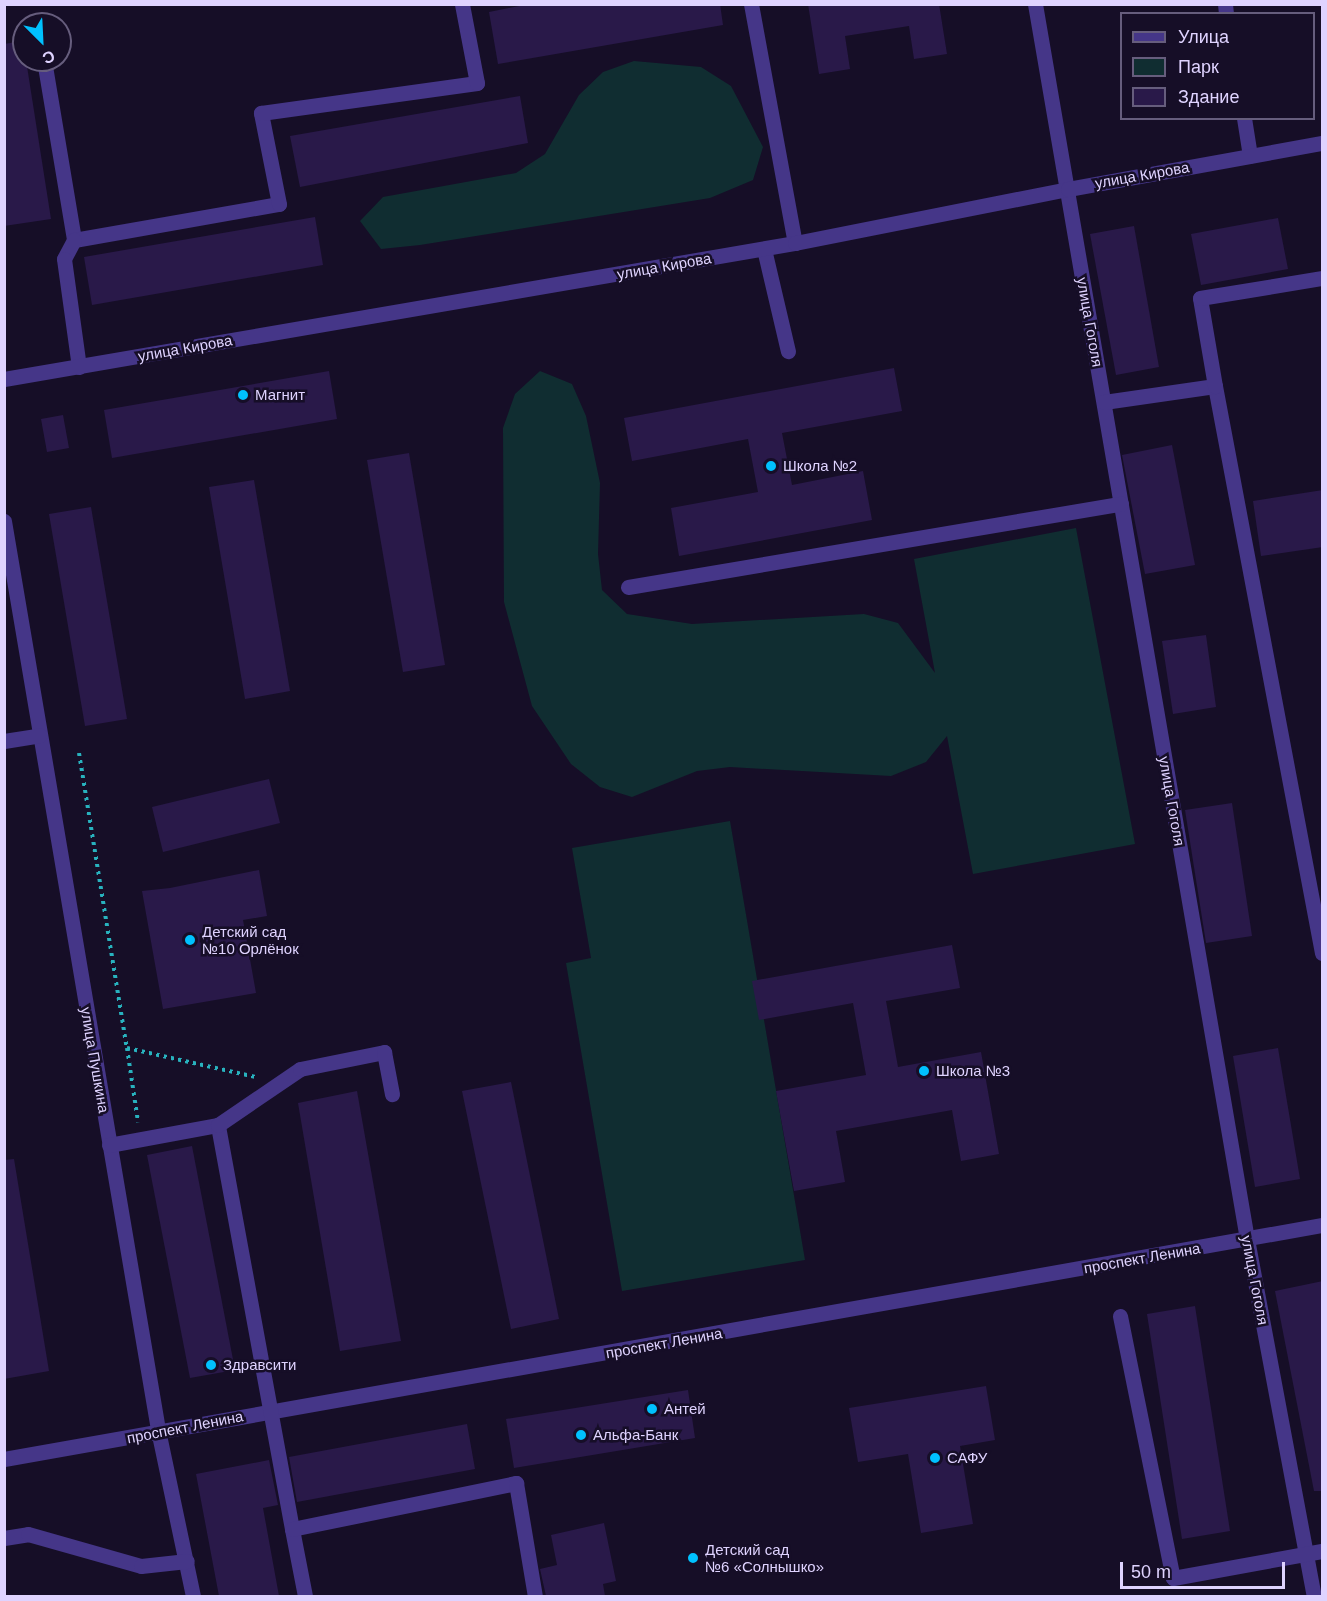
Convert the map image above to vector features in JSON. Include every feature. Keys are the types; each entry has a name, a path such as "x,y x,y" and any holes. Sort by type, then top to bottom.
{"street":[{"path":"74,240 279,204 261,113 477,83 462,4"},
{"path":"751,4 795,243"},
{"name":"улица Гоголя","path":"1035,4 1247,1239 1315,1553 1314,1596"},
{"path":"46,72 74,240 64,259 79,367"},
{"path":"1244,120 1251,156"},
{"name":"улица Кирова","path":"4,379 764,249 1068,189 1323,143"},
{"path":"764,249 788,351"},
{"path":"1323,278 1200,298 1323,953"},
{"path":"1104,402 1215,386"},
{"path":"628,587 1121,504"},
{"name":"улица Пушкина","path":"4,521 158,1430 193,1596"},
{"path":"4,741 40,735"},
{"path":"109,1145 218,1125 300,1069 384,1052 392,1094"},
{"path":"218,1125 305,1596"},
{"name":"проспект Ленина","path":"4,1459 1323,1225"},
{"path":"1120,1316 1173,1578 1315,1553"},
{"path":"292,1529 516,1483 535,1596"},
{"path":"4,1538 28,1534 141,1566 187,1561"}],"path":[{"path":"80,753 141,1139"},
{"path":"127,1048 280,1082"}],"green space":[{"path":"634,61 701,67 731,86 763,147 753,180 710,198 420,245 381,249 360,221 383,197 516,173 545,154 579,95 603,72"},
{"path":"540,371 572,384 586,416 600,483 598,554 602,590 627,614 692,624 864,614 898,623 935,673 914,559 1076,528 1135,844 973,874 947,736 926,762 891,776 730,767 697,771 632,797 600,787 571,764 532,706 504,602 503,428 515,394"},
{"path":"730,821 805,1260 622,1291 566,963 591,958 572,848"}],"building":[{"path":"529,4 720,4 723,25 498,64 489,12"},
{"path":"808,4 939,4 947,54 914,59 909,26 845,36 850,69 819,74"},
{"path":"12,43 12,72 28,72 51,219 4,226 4,44"},
{"path":"520,96 528,143 300,187 290,136"},
{"path":"315,217 323,265 92,305 84,257"},
{"path":"1278,218 1288,269 1201,285 1191,234"},
{"path":"1134,226 1159,367 1116,375 1090,234"},
{"name":"Школа №2","path":"894,368 902,411 782,433 792,485 863,471 872,520 679,556 671,508 758,492 748,439 632,461 624,418"},
{"path":"329,371 337,419 112,458 104,410"},
{"path":"63,415 69,448 47,452 41,419"},
{"path":"1172,445 1195,565 1145,574 1122,455"},
{"path":"409,453 445,665 403,672 367,460"},
{"path":"254,480 290,691 245,699 209,487"},
{"path":"1323,490 1323,547 1261,556 1253,501"},
{"path":"91,507 127,719 85,726 49,514"},
{"path":"1206,635 1216,707 1173,714 1162,641"},
{"path":"269,779 280,823 163,852 152,807"},
{"path":"1232,803 1252,936 1206,943 1185,810"},
{"name":"Детский сад №10 Орлёнок","path":"259,870 267,916 243,920 256,993 163,1009 142,891 170,888"},
{"name":"Школа №3","path":"952,945 960,988 886,1001 898,1067 981,1052 999,1154 961,1161 952,1110 836,1131 845,1182 794,1191 776,1091 866,1075 853,1003 759,1020 752,981"},
{"path":"1278,1048 1300,1179 1255,1187 1233,1056"},
{"path":"511,1082 559,1319 511,1329 462,1091"},
{"path":"357,1091 401,1341 340,1351 298,1103"},
{"path":"192,1146 235,1370 190,1378 147,1155"},
{"path":"14,1159 49,1371 4,1379 4,1160"},
{"path":"1323,1281 1323,1491 1314,1491 1275,1291"},
{"path":"1195,1306 1230,1531 1182,1539 1147,1314"},
{"name":"САФУ","path":"986,1386 995,1440 960,1446 973,1524 921,1533 908,1454 858,1462 849,1408"},
{"path":"688,1390 695,1438 514,1468 506,1419"},
{"path":"467,1424 475,1469 297,1502 289,1457"},
{"path":"269,1460 278,1505 263,1508 279,1596 219,1596 196,1474"},
{"path":"604,1523 616,1581 603,1584 605,1596 546,1596 540,1569 557,1565 551,1535"}],"place":[{"name":"Магнит","path":"243,395"},
{"name":"Школа №2","path":"771,466"},
{"name":"Детский сад №10 Орлёнок","path":"190,940"},
{"name":"Школа №3","path":"924,1071"},
{"name":"Здравсити","path":"211,1365"},
{"name":"Антей","path":"652,1409"},
{"name":"Альфа-Банк","path":"581,1435"},
{"name":"САФУ","path":"935,1458"},
{"name":"Детский сад №6 «Солнышко»","path":"693,1558"}]}
